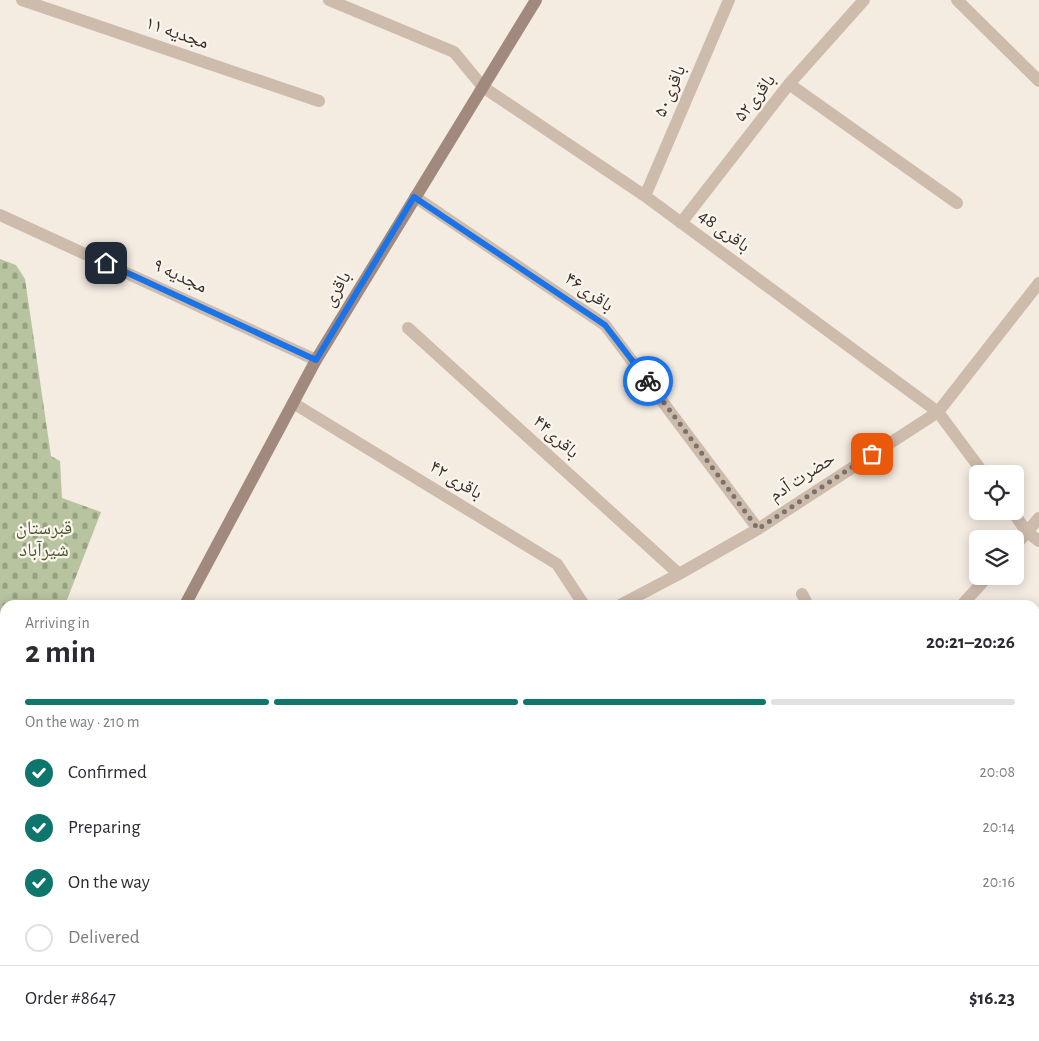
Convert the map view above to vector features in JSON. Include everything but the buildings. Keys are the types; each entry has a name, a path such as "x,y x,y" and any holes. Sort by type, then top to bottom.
{"street":[{"name":"مجدیه ۱۱","path":"22,0 320,101"},
{"name":"باقری 48","path":"329,0 454,52 483,87 645,196 938,412 977,465"},
{"name":"باقری","path":"188,600 316,360 536,0"},
{"name":"باقری۵۰","path":"645,196 729,0"},
{"name":"باقری۵۲","path":"681,224 789,84 864,0"},
{"path":"956,0 1039,81"},
{"path":"789,84 957,203"},
{"name":"باقری۴۶","path":"414,197 605,325 758,529"},
{"name":"مجدیه ۹","path":"0,215 316,360"},
{"name":"حضرت آدم","path":"630,600 758,529 938,412 1039,283"},
{"name":"باقری۴۴","path":"408,328 679,574"},
{"name":"باقری ۴۲","path":"293,403 557,564 581,600"},
{"path":"1024,536 1039,518"},
{"path":"1019,520 1028,532 1039,541"},
{"path":"966,600 980,585"}],"green space":[{"name":"قبرستان شیرآباد","path":"0,259 16,265 25,279 51,456 60,461 62,498 101,512 67,600 0,600"}],"way so far":[{"path":"648,381 758,529 872,454"}],"route":[{"path":"106,263 316,360 414,197 605,325 648,381"}]}
